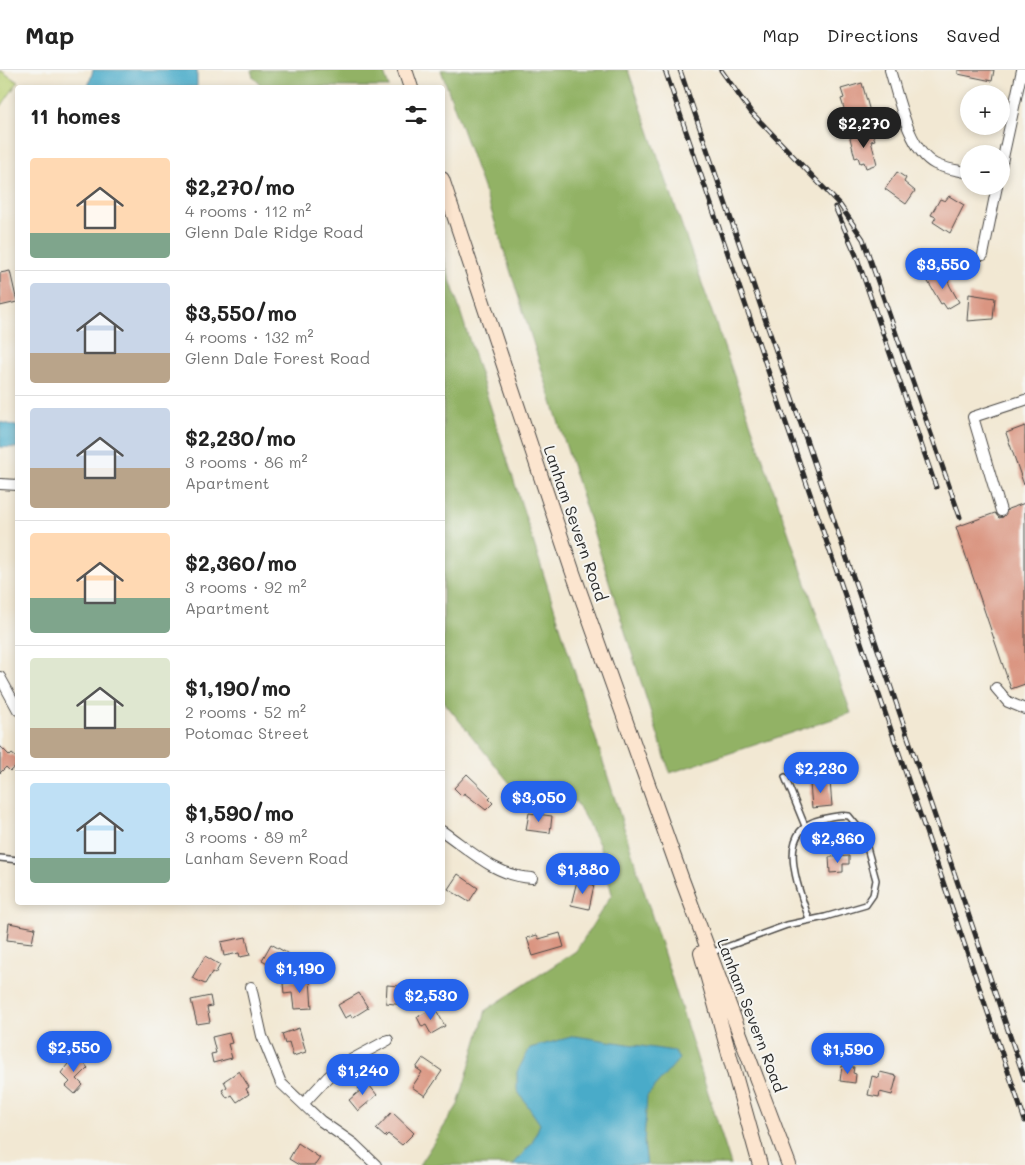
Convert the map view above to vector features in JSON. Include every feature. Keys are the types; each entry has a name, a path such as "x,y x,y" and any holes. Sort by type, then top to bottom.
{"main road":[{"path":"406,70 410,85"},
{"name":"Lanham Severn Road","path":"445,188 572,570 681,877 789,1165"},
{"name":"Lanham Severn Road","path":"681,877 760,1165"}],"street":[{"path":"890,70 913,139 920,151 934,164 960,171"},
{"path":"1006,145 1022,70"},
{"path":"983,255 995,195"},
{"path":"1001,511 973,417 1025,400"},
{"path":"0,484 15,485"},
{"path":"0,677 15,704"},
{"path":"996,688 1008,702 1025,710"},
{"path":"445,833 486,863 506,874 532,878"},
{"path":"251,987 262,1036 281,1082 321,1121 354,1144 376,1165"},
{"path":"304,1104 328,1078 347,1062 388,1040"}],"lane":[{"path":"785,777 805,826"},
{"path":"710,953 809,920 866,905 873,895 876,880 863,833 849,816 843,814 819,819 805,826 797,838 793,858 795,875 809,920"},
{"path":"0,858 15,860"}],"green space":[{"path":"0,70 18,82 0,108"},
{"path":"251,70 383,70 388,85 261,85 253,77"},
{"path":"441,70 628,70 851,713 670,773 492,213"},
{"path":"445,263 731,1165 419,1165 458,1105 486,1010 576,951 612,894 599,844 576,802 512,786 445,703"}],"water":[{"path":"93,70 197,70 197,85 89,85"},
{"path":"0,422 15,426 15,448 0,447"},
{"path":"575,1036 674,1051 679,1059 647,1096 644,1143 647,1165 513,1165 532,1143 540,1124 517,1090 517,1072 530,1048"}],"building":[{"path":"958,70 994,70 992,81 958,74"},
{"path":"862,83 872,119 862,122 861,117 848,121 841,99 844,98 841,89"},
{"path":"871,130 875,140 871,141 877,164 866,168 864,162 860,163 858,157 855,158 850,138"},
{"path":"897,172 906,178 904,182 915,191 906,204 885,189"},
{"path":"949,196 964,205 950,233 933,222 936,217 931,215 940,199 945,201"},
{"path":"945,270 950,279 948,281 950,286 959,302 947,309 943,303 941,304 927,280"},
{"path":"10,271 15,302 0,306 0,273"},
{"path":"969,294 995,298 993,319 967,321"},
{"path":"1025,426 1025,484 1024,485 1006,433"},
{"path":"1025,503 1025,684 1011,689 956,527 995,513 999,518 1003,517 1008,509"},
{"path":"0,746 10,756 12,754 15,756 15,767 10,771 6,767 0,773"},
{"path":"467,774 491,797 489,799 493,803 486,810 464,793 462,796 454,788"},
{"path":"830,781 832,806 812,808 810,783"},
{"path":"529,813 552,816 550,833 526,830"},
{"path":"849,856 849,864 843,864 843,872 830,873 829,857"},
{"path":"458,874 478,888 469,902 448,889"},
{"path":"577,881 594,885 589,909 571,905"},
{"path":"9,923 35,928 32,943 7,940"},
{"path":"560,933 564,947 533,956 527,938 537,935 539,939"},
{"path":"246,937 250,955 240,957 239,953 224,956 221,942"},
{"path":"271,944 292,956 286,968 273,961 271,965 262,960"},
{"path":"205,956 220,965 215,974 212,972 205,984 192,978"},
{"path":"310,980 312,1008 294,1009 292,993 284,994 283,983"},
{"path":"387,985 412,987 411,1002 404,1002 404,1005 386,1003"},
{"path":"359,993 368,1008 352,1018 351,1015 345,1018 338,1005"},
{"path":"210,996 212,1006 207,1007 210,1022 197,1024 191,1000"},
{"path":"435,1008 445,1026 431,1034 426,1025 422,1027 417,1017"},
{"path":"299,1028 306,1052 293,1056 289,1042 285,1044 282,1034"},
{"path":"229,1033 232,1043 228,1044 232,1058 213,1063 211,1054 216,1053 212,1037"},
{"path":"74,1056 78,1056 88,1068 77,1079 83,1085 75,1094 66,1086 70,1082 61,1073"},
{"path":"423,1058 442,1071 425,1096 412,1087 422,1072 416,1068"},
{"path":"842,1066 854,1067 853,1073 856,1074 855,1083 840,1081"},
{"path":"239,1071 249,1087 246,1089 249,1094 237,1102 232,1095 227,1098 222,1090 227,1087 224,1081"},
{"path":"880,1072 897,1076 892,1095 880,1092 879,1097 868,1095 872,1076 879,1078"},
{"path":"366,1081 377,1095 358,1111 349,1100 361,1090 358,1088"},
{"path":"392,1112 414,1133 402,1145 388,1134 385,1137 376,1129"},
{"path":"298,1143 320,1158 315,1165 299,1165 289,1159"}],"railway":[{"path":"665,70 1025,1121"},
{"path":"680,70 1025,1080"},
{"path":"721,70 751,112 840,205 863,239 960,517"},
{"path":"835,207 856,255 936,487"}]}
